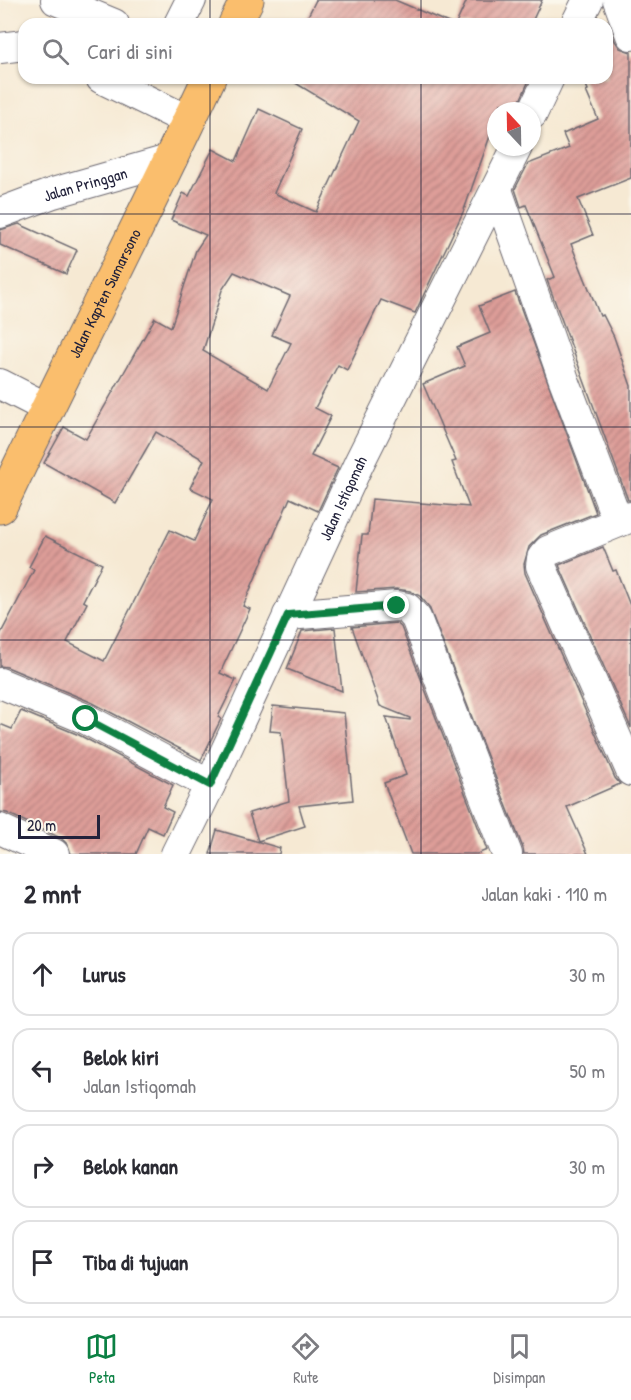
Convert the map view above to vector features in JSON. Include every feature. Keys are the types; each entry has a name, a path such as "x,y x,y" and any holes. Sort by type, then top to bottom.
{"highway":[{"path":"238,18 247,0"},
{"name":"Jalan Kapten Sumarsono","path":"0,507 172,159 206,84"}],"street":[{"path":"56,0 100,18"},
{"path":"182,18 191,0"},
{"path":"579,18 588,0"},
{"path":"0,48 18,46"},
{"path":"538,102 546,84"},
{"path":"143,87 189,121"},
{"name":"Jalan Istiqomah","path":"176,854 358,463 513,156"},
{"name":"Jalan Pringgan","path":"0,213 53,193 172,159"},
{"path":"497,190 564,380 624,520 548,551 542,558 541,566 631,771"},
{"path":"0,384 47,408"},
{"path":"288,615 397,606 407,608 416,618 507,854"},
{"path":"0,683 86,719 210,785"},
{"path":"0,829 54,854"}],"building":[{"path":"316,0 395,0 437,18 307,18"},
{"path":"467,0 542,0 534,18 459,18"},
{"path":"613,36 620,48 631,52 631,178 578,199 593,235 571,244 600,316 603,315 614,337 631,386 631,500 628,500 547,280 555,277 526,205 521,207 515,189 528,164 569,148 563,134 598,119 586,91 588,90 586,84 613,84"},
{"path":"297,84 527,84 520,102 487,102 487,145 464,210 415,313 381,300 347,370 338,365 315,408 331,416 311,456 338,468 318,511 290,498 243,606 250,609 220,673 236,680 218,717 221,719 201,760 93,703 0,666 0,635 34,570 29,567 45,536 102,564 83,601 87,603 67,642 104,661 170,530 194,541 213,499 190,488 204,460 156,432 115,503 44,463 64,427 86,439 155,318 171,327 196,250 206,235 171,220 183,193 189,196 213,149 236,161 259,109 302,129 274,193 316,212 359,121","holes":["234,272 290,296 272,335 291,343 268,389 203,351 222,290"]},
{"path":"19,224 77,250 66,274 0,245 0,230"},
{"path":"515,292 596,513 541,535 529,547 524,564 525,573 615,778 620,784 567,807 588,854 524,854 429,607 420,596 410,591 396,589 356,592 362,535 368,535 372,499 469,507 452,462 456,461 423,384 465,366 457,347 490,333 479,306"},
{"path":"603,547 613,571 616,570 631,608 631,728 559,565"},
{"path":"396,623 401,627 487,850 477,854 411,854 384,783 406,775 386,717 410,720 410,718 380,706 352,627"},
{"path":"335,628 342,691 287,669 302,631"},
{"path":"273,706 344,713 353,800 299,806 305,826 258,841 249,813 289,801 281,732 270,731"},
{"path":"21,711 79,735 173,785 163,807 173,812 163,834 148,827 136,854 71,854 68,845 61,838 7,813 0,812 0,724 12,729"},
{"path":"217,830 280,848 279,854 210,854"}],"route":[{"path":"86,719 210,785 288,615 397,606"}]}
